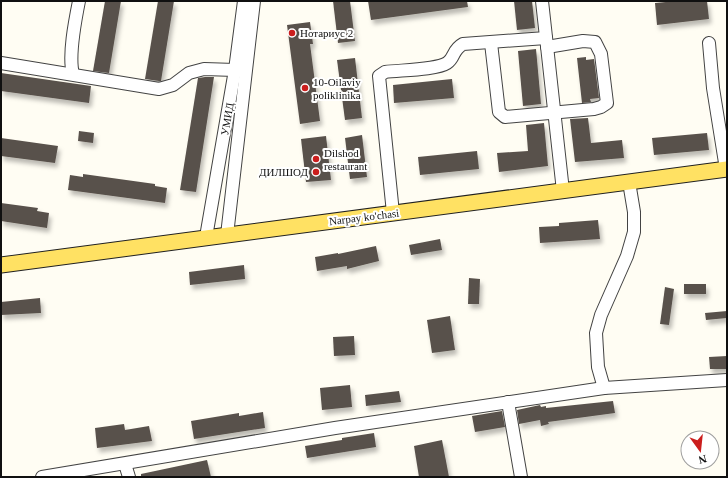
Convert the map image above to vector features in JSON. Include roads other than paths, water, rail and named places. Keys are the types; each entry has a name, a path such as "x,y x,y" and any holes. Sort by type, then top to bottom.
{"main road":[{"name":"Narpay ko'chasi","path":"1,265 726,169"}],"street":[{"path":"73,74 71,57 79,1"},
{"name":"УМИД","path":"206,237 235,70 244,1"},
{"name":"УМИД","path":"227,235 254,1"},
{"path":"542,1 553,112 563,191"},
{"path":"393,213 379,76 386,72 441,66 450,61 457,47 463,44 491,43 583,41 595,42 601,54 607,103 594,109 505,117 499,112 491,43"},
{"path":"708,43 713,88 726,169"},
{"path":"1,63 159,89 173,85 189,73 204,70 235,70"},
{"path":"604,388 598,368 596,333 601,315 627,256 634,232 634,212 629,182"},
{"path":"42,477 334,428 604,388 727,380"},
{"path":"508,402 521,477"},
{"path":"125,464 128,477"}],"place":[{"name":"Нотариус 2","path":"292,33"},
{"name":"10-Oilaviy poliklinika","path":"305,88"},
{"name":"Dilshod restaurant","path":"316,159"},
{"name":"ДИЛШОД","path":"316,172"}]}
